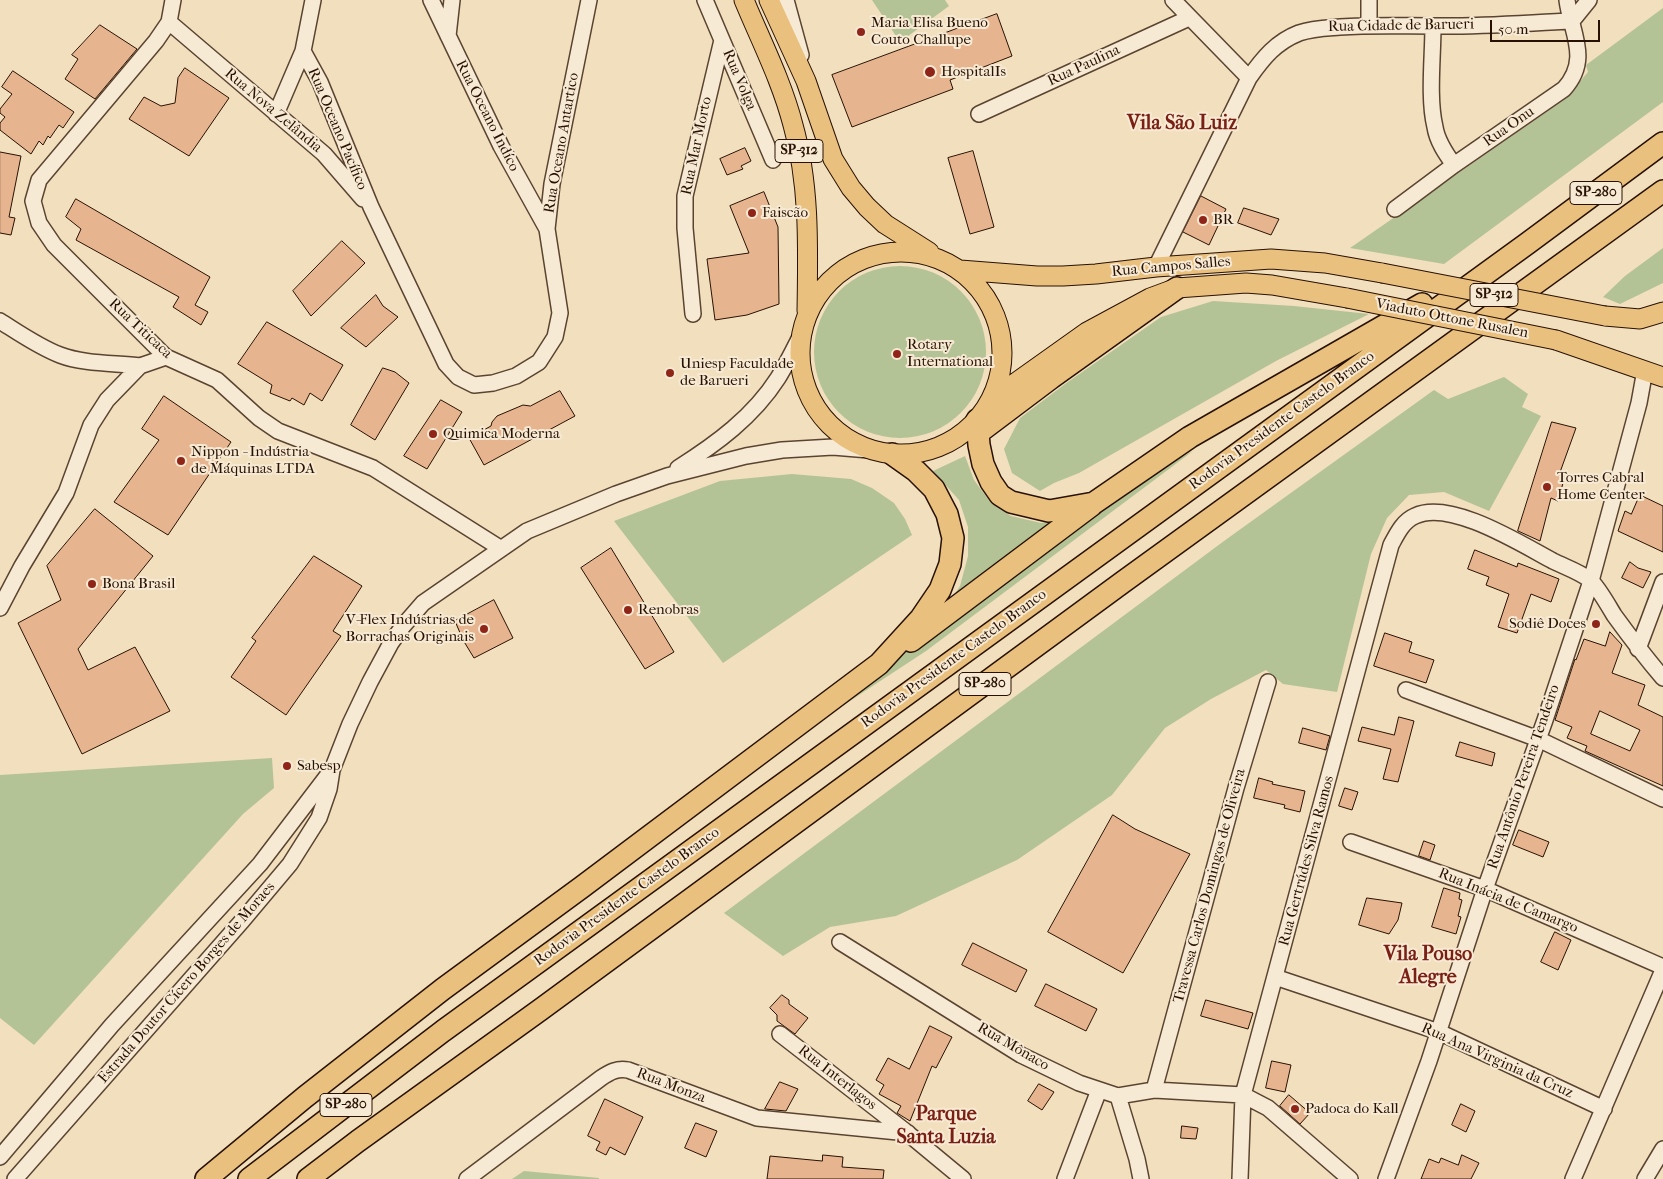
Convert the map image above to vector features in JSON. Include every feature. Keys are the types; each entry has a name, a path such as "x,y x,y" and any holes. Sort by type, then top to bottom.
{"highway":[{"name":"Rodovia Presidente Castelo Branco","path":"249,1179 451,1026 1663,143"},
{"name":"SP-280","path":"308,1179 1131,576 1663,191"},
{"path":"206,1179 305,1097 443,989 575,893 1094,504 1190,437 1528,243"},
{"path":"1094,504 1049,511 1011,502 1000,495 991,482 983,464 977,426 1051,378 1177,288"},
{"path":"879,664 921,618 940,590 950,564 953,538 947,514 934,489 916,471 892,454"}],"main road":[{"name":"SP-312","path":"744,0 783,95 793,124 799,150 808,243 807,312 800,337 799,358 802,378 809,397 820,415 850,442 869,450 892,454 910,454 929,450 946,444 977,426"},
{"name":"SP-312","path":"769,0 806,81 833,159 851,188 885,224 960,270"},
{"path":"807,312 817,295 830,280 845,268 862,259 881,253 900,251 920,253 938,258"},
{"name":"Rua Campos Salles","path":"960,270 1038,276 1096,274 1156,267 1271,259 1324,263 1617,318 1640,319 1663,312"},
{"path":"960,270 976,284 984,296 997,321 1002,342 1002,364 998,381 977,426"},
{"name":"Rua Campos Salles","path":"990,401 1087,332 1150,298 1177,288 1246,283 1272,285 1347,298"},
{"name":"Viaduto Ottone Rusalen","path":"1347,298 1556,340 1644,370"},
{"name":"SP-312","path":"1644,370 1663,377"}],"street":[{"path":"168,22 173,0"},
{"name":"Rua Oceano Pacífico","path":"276,114 303,51 313,0"},
{"name":"Rua Oceano Indíco","path":"431,0 501,146 547,229"},
{"path":"448,38 452,0"},
{"name":"Rua Oceano Antartico","path":"371,207 446,364 458,377 474,385 493,383 516,376 539,362 555,337 560,313 547,229 552,184 589,0"},
{"name":"Rua Volga","path":"705,0 774,160"},
{"path":"786,0 806,81"},
{"path":"1174,0 1189,18 1249,78"},
{"path":"1369,0 1369,25"},
{"name":"Rua Onu","path":"1395,209 1454,165 1564,89 1572,80 1577,68 1578,46 1567,0"},
{"path":"1572,21 1589,0"},
{"name":"Rua Paulina","path":"979,114 1189,18"},
{"name":"Rua Cidade de Barueri","path":"1156,267 1249,78 1267,54 1287,39 1319,28 1369,25 1433,26 1572,21"},
{"name":"Rua Nova Zelândia","path":"168,22 324,154 371,207"},
{"name":"Rua Titicaca","path":"168,22 147,53 39,180 33,201 39,223 54,245 166,357 217,380 259,418 278,431 373,468 500,548"},
{"path":"1433,26 1432,94 1435,128 1443,148 1454,165"},
{"name":"Rua Mar Morto","path":"693,314 685,228 685,196 722,40"},
{"name":"Rua Oceano Pacífico","path":"303,51 320,82 371,207"},
{"path":"0,321 33,342 60,355 76,360 140,366 166,357"},
{"name":"Estrada Doutor Cícero Borges de Moraes","path":"667,476 735,428 757,406 778,379 800,337"},
{"path":"0,608 26,559 66,493 91,425 108,400 140,366"},
{"name":"Rua Antônio Pereira Tendeiro","path":"1386,1179 1439,1032 1485,889 1591,581 1640,403 1644,370"},
{"name":"Estrada Doutor Cícero Borges de Moraes","path":"15,1179 290,864 319,818 329,788 332,770 350,724 370,682 387,650 403,626 422,603 526,531 616,494 667,476 746,456 782,450 833,447 869,450"},
{"name":"Rua Gertrúdes Silva Ramos","path":"1240,1179 1243,1095 1392,545 1398,532 1414,516 1426,513 1439,512 1464,518 1502,534 1591,581"},
{"path":"1591,581 1638,649 1663,678"},
{"path":"1638,649 1663,582"},
{"name":"Travessa Carlos Domingos de Oliveira","path":"1154,1090 1236,788 1268,682"},
{"path":"1406,690 1538,739 1663,799"},
{"name":"Estrada Doutor Cícero Borges de Moraes","path":"0,1157 112,1025 260,864 332,770"},
{"name":"Rua Inácia de Camargo","path":"1351,842 1485,889 1663,969"},
{"name":"Rua Mônaco","path":"840,942 1021,1055 1078,1083 1118,1096"},
{"path":"1572,1179 1604,1109 1663,969"},
{"name":"Rua Ana Virginia da Cruz","path":"1275,977 1439,1032 1604,1109"},
{"name":"Rua Interlagos","path":"780,1034 908,1133 963,1179"},
{"name":"Rua Monza","path":"467,1179 601,1078 620,1068 757,1118 908,1133"},
{"path":"1065,1179 1099,1090"},
{"path":"1140,1179 1137,1159 1118,1096 1154,1090 1243,1095 1268,1108 1350,1179"},
{"path":"1645,1179 1663,1149"}],"green space":[{"path":"872,0 945,0 949,6 900,42"},
{"path":"1663,8 1663,102 1444,264 1350,248 1564,100 1588,72 1586,65"},
{"path":"1663,248 1663,283 1620,304 1603,297 1625,276"},
{"path":"908,266 925,269 941,276 955,285 967,297 983,327 986,352 985,369 980,385 967,407 955,419 925,435 892,438 875,435 859,428 845,419 833,407 817,377 814,344 817,327 824,311 833,297 845,285 875,269"},
{"path":"1213,301 1294,306 1369,314 1276,361 1079,473 1040,491 1012,473 1004,449 1020,418 1161,317"},
{"path":"1504,377 1528,394 1522,407 1541,416 1489,511 1444,492 1409,495 1387,518 1371,554 1337,692 1283,684 1266,670 1211,699 1165,728 1112,795 1017,860 896,916 830,927 783,956 724,913 1224,541 1434,390 1448,399"},
{"path":"1193,451 926,651 827,716 939,618 960,586 968,556 968,527 959,500 933,471 965,456 974,480 991,503 1011,516 1041,523 1072,516"},
{"path":"792,474 851,479 872,488 894,503 905,519 912,535 723,663 614,521 720,481"},
{"path":"272,758 274,788 243,814 34,1045 0,1018 0,775"},
{"path":"524,1171 599,1178 599,1179 512,1179"}],"building":[{"name":"HospitalIs","path":"997,14 1012,56 950,80 953,89 852,127 832,75"},
{"path":"100,25 137,49 95,99 65,79 78,59 72,55"},
{"path":"185,68 229,98 189,156 129,119 144,97 161,106 175,103 178,78"},
{"path":"13,71 74,112 63,128 59,125 50,138 48,136 43,145 39,141 31,154 0,130 0,123 5,117 0,113 0,109 12,94 2,87"},
{"path":"745,148 751,161 741,166 743,169 727,175 720,159"},
{"path":"973,151 994,227 970,234 948,158"},
{"path":"0,152 21,156 9,217 15,218 11,235 0,233"},
{"path":"764,192 778,227 779,304 747,315 715,320 707,259 749,253 730,206"},
{"name":"BR","path":"1201,196 1226,209 1209,245 1183,232"},
{"path":"76,199 210,277 195,305 208,312 201,325 173,307 179,297 76,240 81,229 66,217"},
{"name":"BR","path":"1244,208 1279,219 1271,235 1238,223"},
{"path":"342,241 365,263 311,316 293,291"},
{"path":"376,295 383,306 398,317 366,347 341,328"},
{"path":"267,322 343,365 322,401 310,393 304,405 292,398 290,401 270,393 272,385 238,364"},
{"path":"383,368 395,372 409,383 375,440 351,425"},
{"path":"560,391 575,416 484,465 469,438 491,426 497,416 523,405 530,406"},
{"name":"Nippon - Indústria de Máquinas LTDA","path":"164,396 231,442 168,535 114,502 159,440 142,429"},
{"name":"Quimica Moderna","path":"441,400 462,412 427,469 404,456"},
{"name":"Torres Cabral Home Center","path":"1552,422 1576,428 1559,475 1565,476 1558,501 1551,498 1540,541 1518,531"},
{"path":"1640,495 1663,506 1663,552 1618,531 1625,511 1631,514"},
{"path":"95,509 153,556 78,649 88,670 135,647 170,711 82,754 18,623 61,600 47,566"},
{"name":"Renobras","path":"611,548 674,652 645,669 581,568"},
{"path":"1475,550 1517,567 1518,563 1559,579 1551,602 1531,594 1517,633 1498,627 1509,594 1486,585 1489,577 1468,569"},
{"path":"314,556 362,586 333,631 341,636 286,715 231,677 256,641 252,638"},
{"path":"1630,562 1638,568 1651,572 1643,588 1622,578"},
{"name":"V-Flex Indústrias de Borrachas Originais","path":"494,600 513,638 474,658 463,640 455,621"},
{"path":"1610,632 1622,645 1612,673 1645,685 1638,705 1663,717 1663,786 1585,751 1587,746 1567,738 1572,727 1555,720 1575,659 1584,639 1605,646","holes":["1600,711 1640,730 1630,751 1591,734"]},
{"path":"1385,633 1412,642 1409,652 1434,660 1426,683 1374,666"},
{"path":"1399,717 1414,721 1398,782 1383,779 1391,749 1358,741 1362,727 1394,735"},
{"path":"1303,728 1330,736 1326,750 1299,743"},
{"path":"1460,742 1495,753 1492,766 1456,756"},
{"path":"1259,778 1273,782 1272,784 1305,791 1300,812 1284,808 1285,805 1254,798"},
{"path":"1345,788 1358,792 1352,810 1339,806"},
{"path":"1113,815 1135,829 1190,854 1123,973 1048,932"},
{"path":"1519,830 1549,842 1543,857 1513,845"},
{"path":"1424,841 1435,845 1430,860 1419,856"},
{"path":"1444,888 1460,893 1459,899 1462,900 1458,916 1461,917 1456,934 1432,927"},
{"path":"1367,898 1402,903 1398,920 1389,934 1359,925"},
{"path":"1555,932 1571,940 1558,970 1541,962"},
{"path":"973,943 1027,970 1016,992 962,965"},
{"path":"1046,984 1097,1009 1086,1031 1035,1006"},
{"path":"782,995 789,1000 789,1004 808,1018 795,1034 777,1021 777,1015 770,1008"},
{"path":"1206,1000 1253,1013 1248,1029 1201,1016"},
{"path":"930,1026 952,1037 936,1068 932,1066 910,1121 897,1113 901,1106 879,1094 884,1085 876,1080 888,1058 909,1069"},
{"path":"1272,1061 1291,1065 1285,1092 1266,1088"},
{"path":"780,1082 798,1089 786,1111 765,1109"},
{"path":"1039,1084 1054,1092 1042,1110 1028,1101"},
{"name":"Padoca do Kall","path":"1289,1095 1310,1113 1300,1124 1280,1106"},
{"path":"605,1099 643,1117 625,1155 610,1147 606,1155 596,1150 600,1142 588,1136"},
{"path":"1461,1104 1475,1111 1466,1132 1452,1125"},
{"path":"696,1123 717,1131 706,1157 685,1148"},
{"path":"1182,1126 1198,1128 1196,1139 1181,1138"},
{"path":"823,1155 843,1157 842,1167 884,1170 883,1179 767,1179 770,1156 822,1161"},
{"path":"1462,1155 1479,1163 1471,1179 1421,1179 1429,1159 1439,1163 1441,1158 1458,1165"}],"place":[{"name":"Maria Elisa Bueno Couto Challupe","path":"861,32"},
{"name":"HospitalIs","path":"930,72"},
{"name":"Faiscão","path":"752,213"},
{"name":"BR","path":"1203,220"},
{"name":"Rotary International","path":"897,354"},
{"name":"Uniesp Faculdade de Barueri","path":"670,373"},
{"name":"Quimica Moderna","path":"433,434"},
{"name":"Nippon - Indústria de Máquinas LTDA","path":"181,461"},
{"name":"Torres Cabral Home Center","path":"1547,487"},
{"name":"Bona Brasil","path":"92,584"},
{"name":"Renobras","path":"628,610"},
{"name":"Sodiê Doces","path":"1596,624"},
{"name":"V-Flex Indústrias de Borrachas Originais","path":"484,629"},
{"name":"Sabesp","path":"287,766"},
{"name":"Padoca do Kall","path":"1295,1109"}],"district":[{"name":"Vila São Luiz","path":"1182,124"},
{"name":"Vila Pouso Alegre","path":"1428,966"},
{"name":"Parque Santa Luzia","path":"946,1126"}]}
